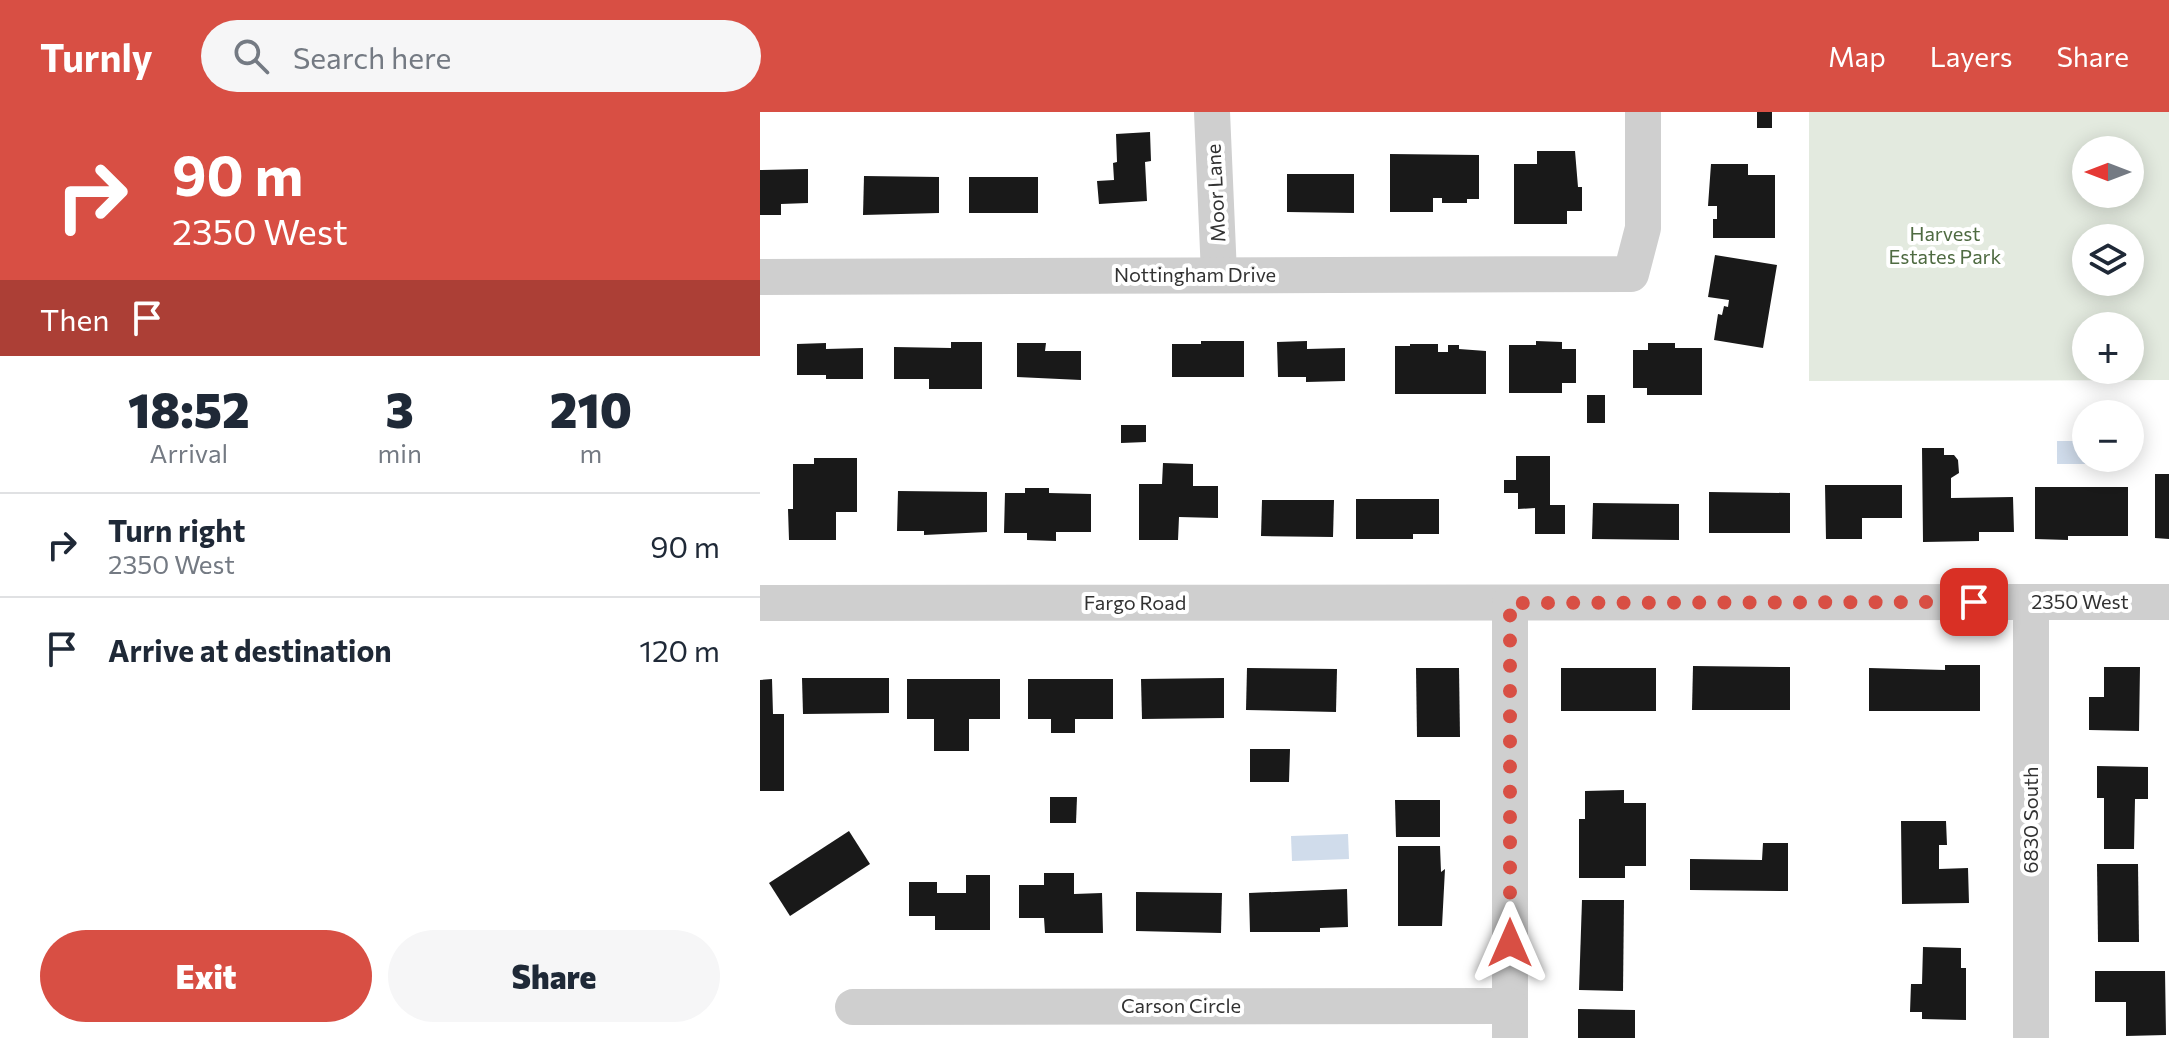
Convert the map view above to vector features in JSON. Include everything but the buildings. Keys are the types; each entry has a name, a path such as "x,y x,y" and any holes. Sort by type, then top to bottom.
{"street":[{"name":"Moor Lane","path":"1212,112 1219,274"},
{"name":"Nottingham Drive","path":"760,277 1631,274 1643,228 1643,112"},
{"name":"6830 South","path":"2031,602 2031,1038"},
{"name":"2350 West","path":"1510,603 2169,602"},
{"name":"Fargo Road","path":"760,603 1510,603"},
{"path":"1510,603 1510,1022"},
{"name":"Carson Circle","path":"853,1007 1510,1022"}],"green space":[{"name":"Harvest Estates Park","path":"1809,112 2169,112 2169,380 2144,380 2144,312 2072,312 2072,380 1809,381"}],"water":[{"path":"2057,441 2072,441 2072,464 2057,464"},
{"path":"1348,834 1349,859 1292,861 1291,836"}],"route":[{"path":"1510,943 1510,603 1974,602"}]}
